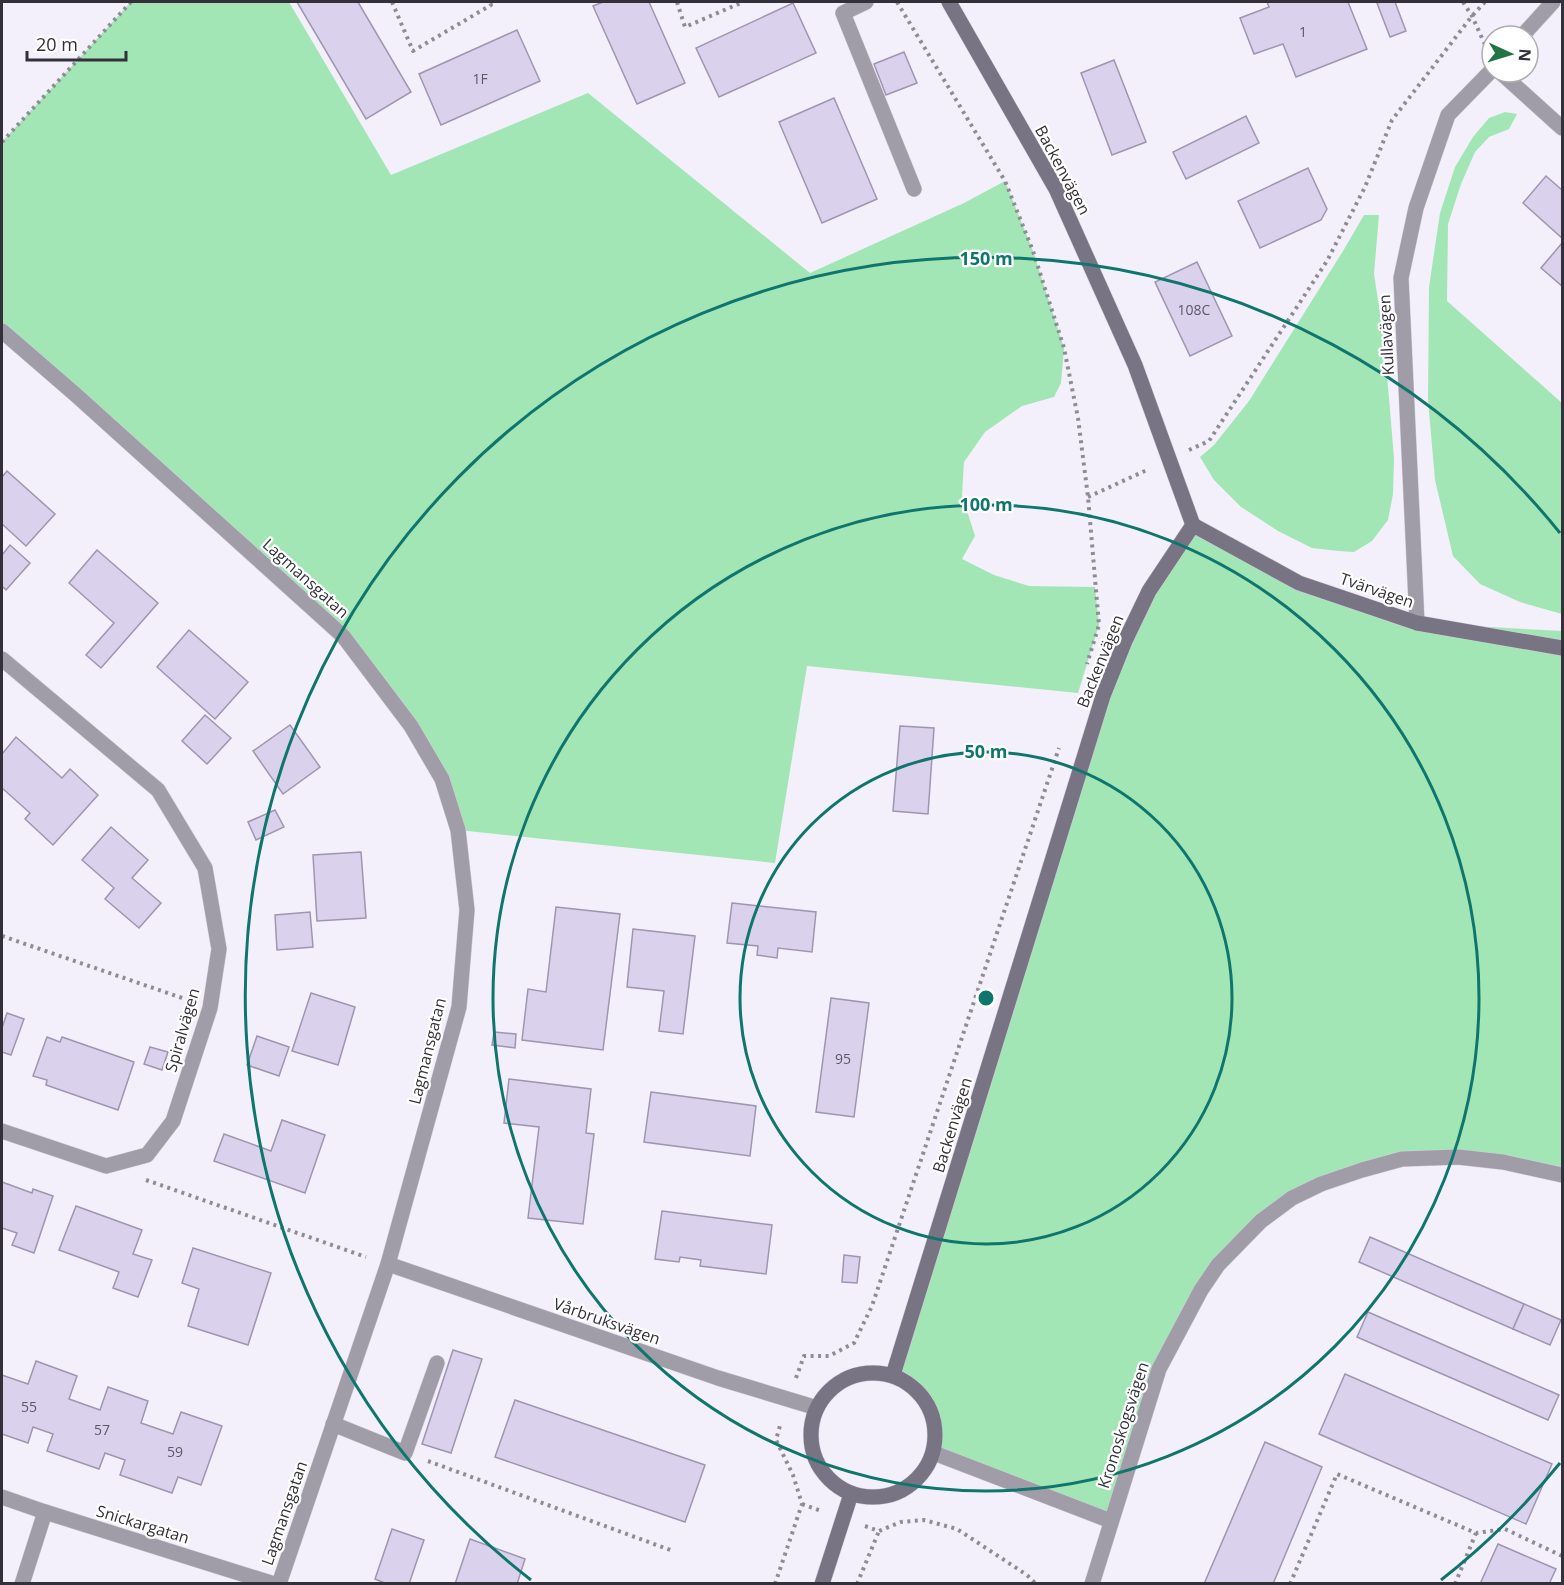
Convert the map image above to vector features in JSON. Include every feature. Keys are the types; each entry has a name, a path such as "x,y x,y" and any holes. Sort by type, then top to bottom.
{"street":[{"path":"866,2 843,13 914,189"},
{"name":"Backenvägen","path":"893,1375 1103,696 1125,641 1149,591 1193,525 1135,365 1056,189 949,2"},
{"path":"1533,24 1553,2"},
{"name":"Kullavägen","path":"1417,623 1401,278 1416,208 1448,115 1480,82"},
{"path":"1514,84 1563,128"},
{"name":"Lagmansgatan","path":"2,331 344,636 411,726 442,779 458,830 467,910 459,1007 388,1264 279,1584"},
{"name":"Tvärvägen","path":"1193,525 1299,583 1417,623 1563,648"},
{"name":"Spiralvägen","path":"2,659 158,790 205,868 219,949 210,1008 173,1121 147,1155 106,1166"},
{"path":"2,1131 106,1166"},
{"name":"Kronoskogsvägen","path":"1092,1584 1159,1369 1201,1290 1218,1265 1262,1221 1292,1198 1321,1184 1402,1159 1458,1157 1503,1162 1563,1176"},
{"name":"Vårbruksvägen","path":"388,1264 706,1375 817,1408"},
{"path":"333,1424 405,1453 437,1363"},
{"path":"871,1372 893,1375 913,1386 926,1401 936,1428 934,1453 927,1469 916,1482 902,1491 877,1498 851,1494 829,1480 815,1459 811,1433 817,1408 830,1389 849,1377 871,1372"},
{"path":"934,1453 1110,1521"},
{"path":"822,1584 851,1494"},
{"name":"Snickargatan","path":"2,1497 274,1584"},
{"path":"22,1584 45,1512"}],"path":[{"path":"2,142 131,2"},
{"path":"392,2 413,51 491,5 489,2"},
{"path":"677,2 685,27 743,2"},
{"path":"897,2 1005,181 1033,251 1064,348 1078,418 1088,497 1099,625 1085,670"},
{"path":"1463,2 1480,34"},
{"path":"1088,497 1209,441 1327,261 1365,187 1392,120 1485,2"},
{"path":"775,1584 802,1504 793,1474 776,1440 788,1400 804,1356 829,1356 854,1343 872,1306 1059,746"},
{"path":"2,936 210,1008"},
{"path":"106,1166 388,1264"},
{"path":"405,1453 673,1551"},
{"path":"1290,1584 1337,1474 1476,1533 1505,1529 1563,1556"},
{"path":"802,1504 879,1531 901,1522 924,1520 957,1529 1028,1575 1036,1584"},
{"path":"857,1584 879,1531"},
{"path":"1455,1584 1476,1533"}],"green space":[{"path":"131,2 289,2 391,175 588,93 810,273 964,203 1005,181 1033,251 1064,348 1061,383 1054,397 1022,406 985,432 964,462 962,495 975,536 962,559 994,575 1029,586 1095,587 1099,625 1078,693 807,666 775,863 458,830 442,779 343,636 2,331 2,142"},
{"path":"1505,112 1517,114 1509,129 1489,137 1475,152 1461,184 1448,224 1447,301 1562,403 1562,614 1520,602 1480,584 1453,556 1435,480 1428,400 1429,287 1440,213 1455,167 1473,137 1489,118"},
{"path":"1364,215 1379,215 1374,274 1384,339 1394,458 1393,494 1388,520 1372,541 1354,552 1312,548 1278,531 1241,507 1214,480 1200,457 1214,445 1249,401"},
{"path":"1193,525 1299,583 1417,623 1562,631 1562,1175 1503,1162 1402,1159 1321,1184 1240,1242 1159,1369 1111,1521 934,1453 936,1428 926,1401 913,1386 893,1375 1103,696 1149,591"}],"building":[{"path":"297,2 358,2 411,92 366,119"},
{"path":"603,2 649,2 685,83 637,104 593,6"},
{"path":"1267,2 1348,2 1367,49 1296,77 1283,44 1254,54 1240,18 1269,7"},
{"path":"1395,2 1406,31 1390,37 1377,3"},
{"path":"793,3 816,53 719,97 696,48"},
{"path":"517,30 540,81 441,125 419,74"},
{"path":"904,52 917,83 886,95 874,64"},
{"path":"1114,60 1146,142 1112,155 1081,73"},
{"path":"834,98 877,199 822,223 779,122"},
{"path":"1246,116 1259,143 1186,179 1173,152"},
{"path":"1308,168 1327,209 1321,220 1260,248 1238,201"},
{"path":"1546,176 1562,190 1562,238 1523,203"},
{"path":"1562,243 1562,286 1541,268"},
{"path":"1197,262 1232,336 1190,356 1155,282"},
{"path":"7,471 55,514 26,546 2,524 2,477"},
{"path":"10,545 30,563 6,590 2,586 2,555"},
{"path":"97,550 158,603 101,668 86,655 114,623 69,583"},
{"path":"189,630 248,682 215,719 157,667"},
{"path":"205,715 231,738 207,764 182,741"},
{"path":"290,725 320,767 283,794 253,751"},
{"path":"900,726 934,728 928,814 893,811"},
{"path":"16,737 62,778 70,769 98,795 53,845 25,819 30,813 2,788 2,754"},
{"path":"275,810 284,827 256,840 248,822"},
{"path":"111,827 148,860 132,878 161,903 139,928 105,899 114,888 82,860"},
{"path":"361,852 366,918 317,921 313,855"},
{"path":"732,903 816,912 812,952 778,948 777,958 757,955 758,946 727,943"},
{"path":"556,907 620,914 603,1050 522,1040 528,989 546,992"},
{"path":"310,912 313,947 277,950 275,915"},
{"path":"633,929 695,936 683,1034 659,1031 664,991 627,987"},
{"path":"311,993 355,1007 338,1065 292,1051"},
{"path":"831,998 869,1003 854,1117 816,1112"},
{"path":"7,1013 24,1019 11,1055 2,1052 2,1028"},
{"path":"494,1032 516,1034 515,1048 492,1045"},
{"path":"257,1036 289,1047 279,1076 247,1065"},
{"path":"47,1037 60,1042 62,1037 134,1062 118,1110 46,1085 47,1080 33,1076"},
{"path":"150,1047 168,1052 162,1070 144,1064"},
{"path":"509,1079 591,1089 586,1133 594,1134 583,1224 528,1218 539,1127 504,1123"},
{"path":"651,1092 756,1106 750,1156 644,1142"},
{"path":"282,1120 325,1135 305,1193 214,1161 224,1134 271,1151"},
{"path":"2,1182 32,1193 33,1189 53,1196 34,1253 12,1245 17,1233 2,1228"},
{"path":"76,1206 142,1230 133,1254 152,1260 138,1297 113,1288 119,1272 59,1250"},
{"path":"662,1211 772,1225 766,1274 700,1266 701,1260 680,1257 679,1262 655,1259"},
{"path":"1370,1237 1524,1304 1513,1329 1359,1262"},
{"path":"193,1248 271,1273 248,1345 188,1326 199,1289 182,1283"},
{"path":"844,1255 860,1257 857,1283 842,1282"},
{"path":"1524,1304 1561,1320 1550,1345 1513,1329"},
{"path":"1368,1312 1559,1395 1548,1420 1357,1337"},
{"path":"453,1350 482,1359 451,1453 422,1444"},
{"path":"36,1361 77,1376 69,1399 100,1410 108,1387 148,1401 141,1423 173,1434 181,1412 222,1426 201,1485 178,1477 172,1493 120,1475 125,1460 105,1453 99,1469 47,1451 53,1434 33,1427 28,1443 2,1434 2,1375 28,1384"},
{"path":"1345,1374 1552,1464 1526,1524 1319,1434"},
{"path":"515,1400 705,1465 685,1522 495,1457"},
{"path":"1265,1442 1322,1467 1273,1584 1204,1584"},
{"path":"392,1529 424,1540 409,1584 387,1584 375,1579"},
{"path":"470,1539 525,1559 517,1584 455,1584"},
{"path":"1498,1544 1556,1569 1549,1584 1480,1584"}]}
